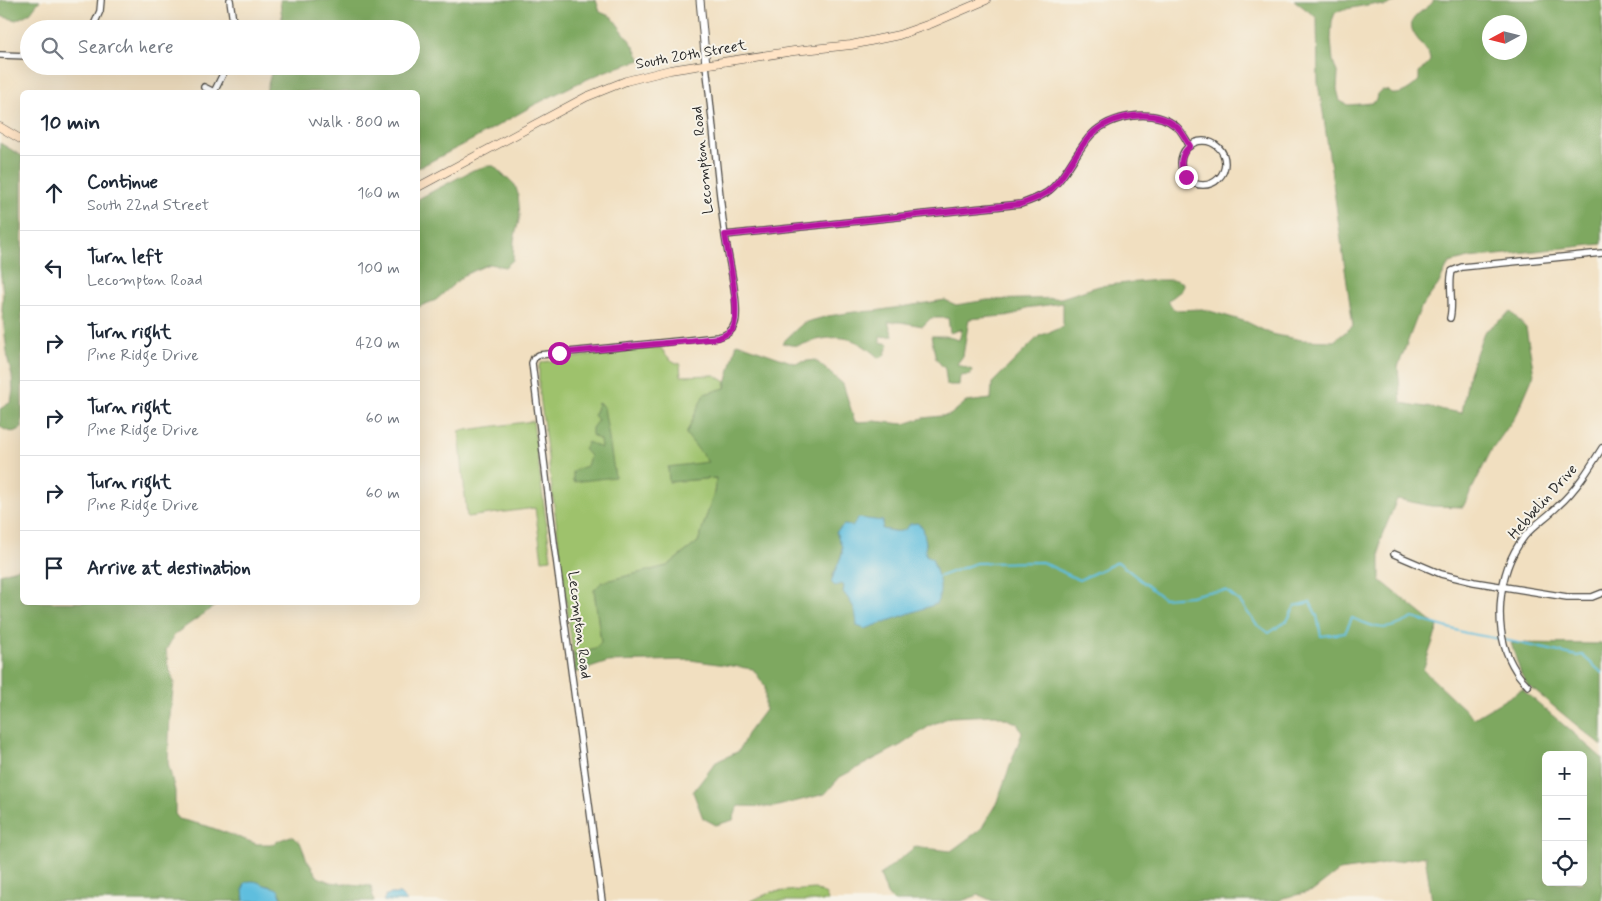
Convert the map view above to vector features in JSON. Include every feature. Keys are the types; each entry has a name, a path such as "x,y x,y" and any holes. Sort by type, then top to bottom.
{"main road":[{"name":"South 20th Street","path":"420,186 586,97 626,80 670,70 794,51 851,45 899,35 986,0"},
{"path":"0,128 20,139"}],"street":[{"path":"96,20 100,11 101,0"},
{"path":"230,0 233,20"},
{"name":"Lecompton Road","path":"602,901 532,363 538,355 718,338 732,330 735,322 736,304 725,235 700,0"},
{"path":"0,55 20,56"},
{"path":"215,90 222,75"},
{"path":"204,86 211,90"},
{"path":"725,235 1021,204 1034,200 1048,192 1059,180 1080,148 1092,134 1122,118 1135,116 1163,118 1178,127 1190,146"},
{"path":"1200,141 1206,141 1219,147 1223,153 1226,166 1224,173 1215,182 1203,186 1191,182 1186,177 1181,165 1184,153 1190,146 1200,141"},
{"path":"1450,318 1452,309 1450,278 1452,271 1462,267 1602,253"},
{"name":"Hebbelin Drive","path":"1528,686 1516,672 1508,656 1503,638 1500,619 1502,587 1513,556 1523,538 1536,524 1558,506 1576,486 1602,448"},
{"path":"1394,554 1455,579 1567,597 1592,597 1602,593"}],"green space":[{"path":"0,0 40,0 30,13 16,20 0,16"},
{"path":"280,0 596,0 600,12 612,17 633,45 641,60 606,71 574,85 420,167 420,90 267,90 271,75 420,75 420,20 282,19"},
{"path":"1294,0 1400,0 1385,6 1372,4 1335,13 1332,21 1331,40 1333,61 1338,75 1337,89 1340,101 1348,105 1372,103 1376,100 1377,94 1383,90 1396,94 1410,88 1419,80 1419,73 1430,59 1412,30 1412,25 1413,20 1433,2 1432,0 1602,0 1602,244 1469,258 1449,263 1438,285 1420,309 1398,367 1401,403 1462,413 1469,373 1484,332 1511,312 1526,328 1534,374 1517,414 1491,451 1463,507 1431,506 1397,499 1380,541 1380,580 1438,627 1423,670 1474,718 1528,686 1521,674 1511,643 1602,644 1602,746 1530,687 1523,690 1602,758 1602,901 1432,901 1425,856 1339,871 1313,891 1283,898 1279,901 993,901 979,895 961,901 893,901 887,894 880,875 915,847 951,851 981,829 997,802 1022,733 1017,723 996,715 950,717 931,725 901,745 840,777 825,794 774,807 738,806 733,820 716,825 703,818 693,792 716,762 739,751 747,734 765,710 765,686 753,669 690,660 608,662 575,673 573,655 595,649 601,642 594,590 602,582 667,566 698,542 714,493 716,478 669,482 668,467 708,462 686,434 704,394 725,388 737,343 794,363 815,360 843,384 855,422 874,421 904,424 923,418 950,415 966,402 991,399 992,383 1039,336 1063,327 1063,303 1026,308 1015,315 969,319 963,356 957,364 972,370 970,375 960,376 959,385 947,385 945,369 936,359 931,336 945,336 959,340 962,329 950,333 948,318 931,318 923,326 888,322 893,336 880,337 880,342 889,344 884,356 879,358 857,342 844,338 827,338 796,345 782,343 803,323 828,316 945,300 956,305 987,300 1061,298 1099,286 1157,280 1176,280 1183,283 1182,290 1168,301 1174,310 1203,309 1247,322 1271,334 1302,340 1334,341 1353,326 1318,84 1317,18","holes":["883,521 882,529 900,532 906,529 926,543 926,555 932,559 856,612 851,601 843,592 844,586 832,577 841,559 842,547"]},
{"path":"0,143 20,155 20,429 13,432 0,427 0,409 11,402 13,390 2,310 3,293 0,268"},
{"path":"494,166 515,185 518,194 520,216 514,240 513,260 505,267 489,264 464,275 436,300 420,306 420,198 473,170"},
{"path":"661,348 671,360 680,364 681,376 715,375 726,382 708,463 668,468 670,482 716,478 714,493 698,542 667,566 602,582 594,590 601,642 595,648 573,655 539,387 539,366 542,362 618,351"},
{"path":"598,403 604,407 615,477 573,482 573,471 587,466 590,456 584,449 588,442 601,448 600,440 592,435 592,428 598,420 594,415"},
{"path":"533,421 551,559 542,560 535,508 467,517 459,431"},
{"path":"20,568 20,605 216,605 175,634 166,650 168,665 174,682 170,715 168,763 175,791 175,814 179,819 207,826 257,844 273,844 291,836 300,842 307,860 318,877 330,882 371,886 374,901 281,901 281,894 276,889 263,886 243,896 244,901 0,901 0,574"},
{"path":"815,889 826,895 828,901 750,901 772,892"}],"water":[{"path":"858,518 883,521 882,529 890,531 901,531 910,524 917,523 923,528 926,555 932,558 939,581 940,593 936,604 865,629 857,626 853,607 843,592 844,586 842,584 835,586 831,582 842,554 842,547 836,532 844,525 853,526"},
{"path":"250,881 276,888 280,892 281,901 244,901 243,889 245,883"},
{"path":"400,894 407,901 383,901 386,895"}],"waterway":[{"path":"938,577 976,563 1042,562 1079,580 1118,562 1163,598 1226,591 1240,602 1256,624 1269,633 1287,621 1295,606 1310,602 1317,616 1321,636 1345,633 1352,618 1382,628 1396,626 1413,618 1466,633 1500,639"},
{"path":"1505,640 1577,656 1582,655 1602,673"}],"route":[{"path":"559,353 718,338 726,335 732,330 735,322 736,304 725,235 1021,204 1034,200 1048,192 1059,180 1080,148 1092,134 1122,118 1135,116 1163,118 1178,127 1190,146 1184,153 1181,165 1186,177"}]}
